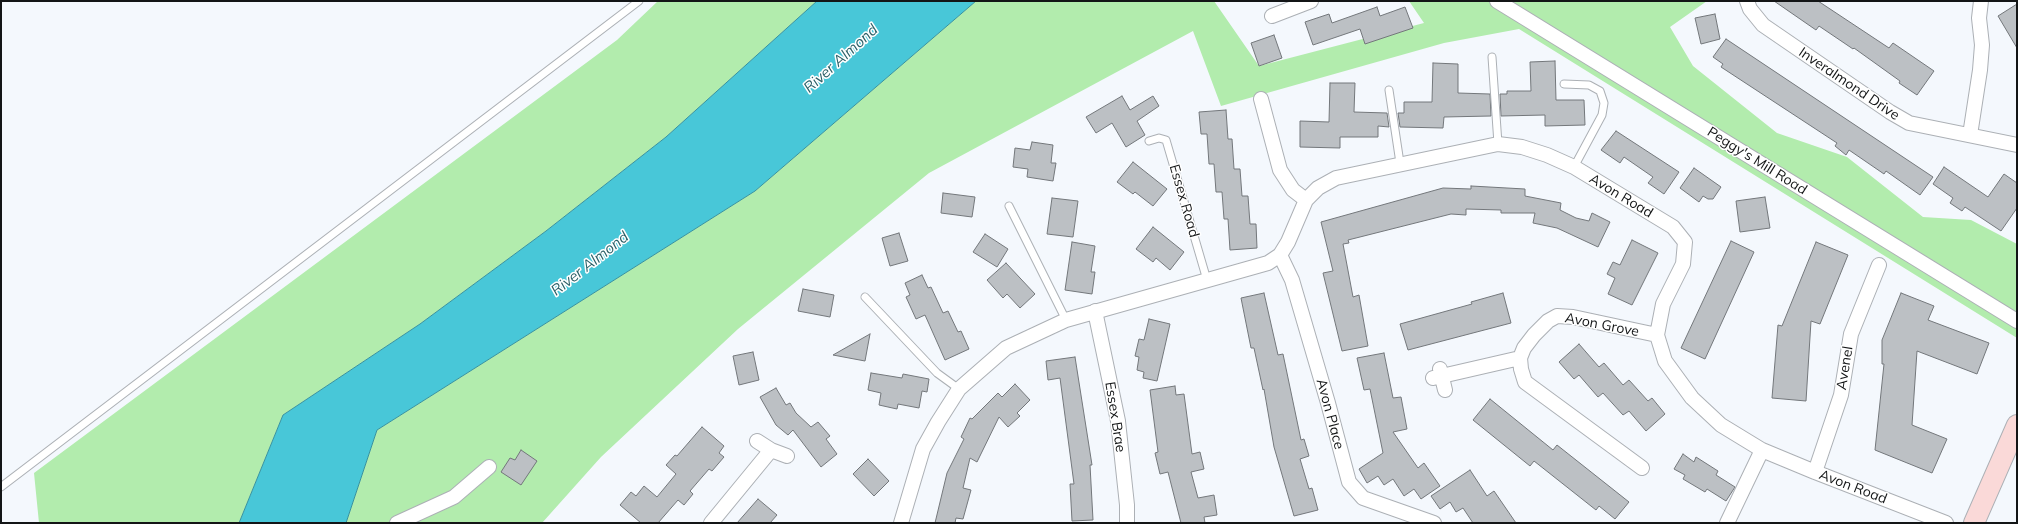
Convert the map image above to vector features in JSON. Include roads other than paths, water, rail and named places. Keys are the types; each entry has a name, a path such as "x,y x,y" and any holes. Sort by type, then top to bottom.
{"street":[{"path":"1272,16 1311,1"},
{"name":"Peggy's Mill Road","path":"1497,1 2017,321"},
{"name":"Inveralmond Drive","path":"1747,1 1750,9 1763,25 1890,112 1909,123 1930,129 1970,135 2017,145"},
{"path":"1970,135 1980,70 1982,45 1979,18 1980,1"},
{"path":"1261,99 1280,170 1293,190 1306,200"},
{"name":"Avon Road","path":"1280,255 1288,242 1306,200 1318,188 1336,178 1400,163 1498,144 1522,147 1547,155 1574,167 1673,227 1685,242 1683,264 1663,304 1657,335 1665,360 1692,398 1721,425 1762,450 1946,523"},
{"path":"902,523 923,449 938,422 960,389 1006,348 1066,320 1268,263 1280,255"},
{"name":"Avon Place","path":"1280,255 1286,264 1294,287 1328,403 1349,482 1363,498 1434,523"},
{"name":"Avenel","path":"1815,472 1841,395 1851,334 1879,265"},
{"name":"Essex Brae","path":"1095,311 1118,421 1127,505 1127,523"},
{"name":"Avon Grove","path":"1520,358 1534,335 1548,321 1557,316 1573,317 1657,335"},
{"path":"1440,378 1520,358 1520,369 1525,382 1634,455 1642,468"},
{"path":"1974,523 2017,425"},
{"path":"757,441 771,450 787,456"},
{"path":"711,523 771,450"},
{"path":"1727,523 1762,450"},
{"path":"397,523 454,497 490,467"}],"lane":[{"path":"1,487 639,1"},
{"path":"1492,57 1498,144"},
{"path":"1564,84 1589,85 1600,91 1604,102 1602,115 1574,167"},
{"path":"1389,90 1400,163"},
{"name":"Essex Road","path":"1149,141 1159,138 1166,140 1206,280"},
{"path":"1009,206 1066,320"},
{"path":"865,297 937,373 960,389"}],"water":[{"name":"River Almond","path":"817,1 976,1 755,191 377,430 346,523 239,523 283,415 420,324 546,231 666,137"}]}
